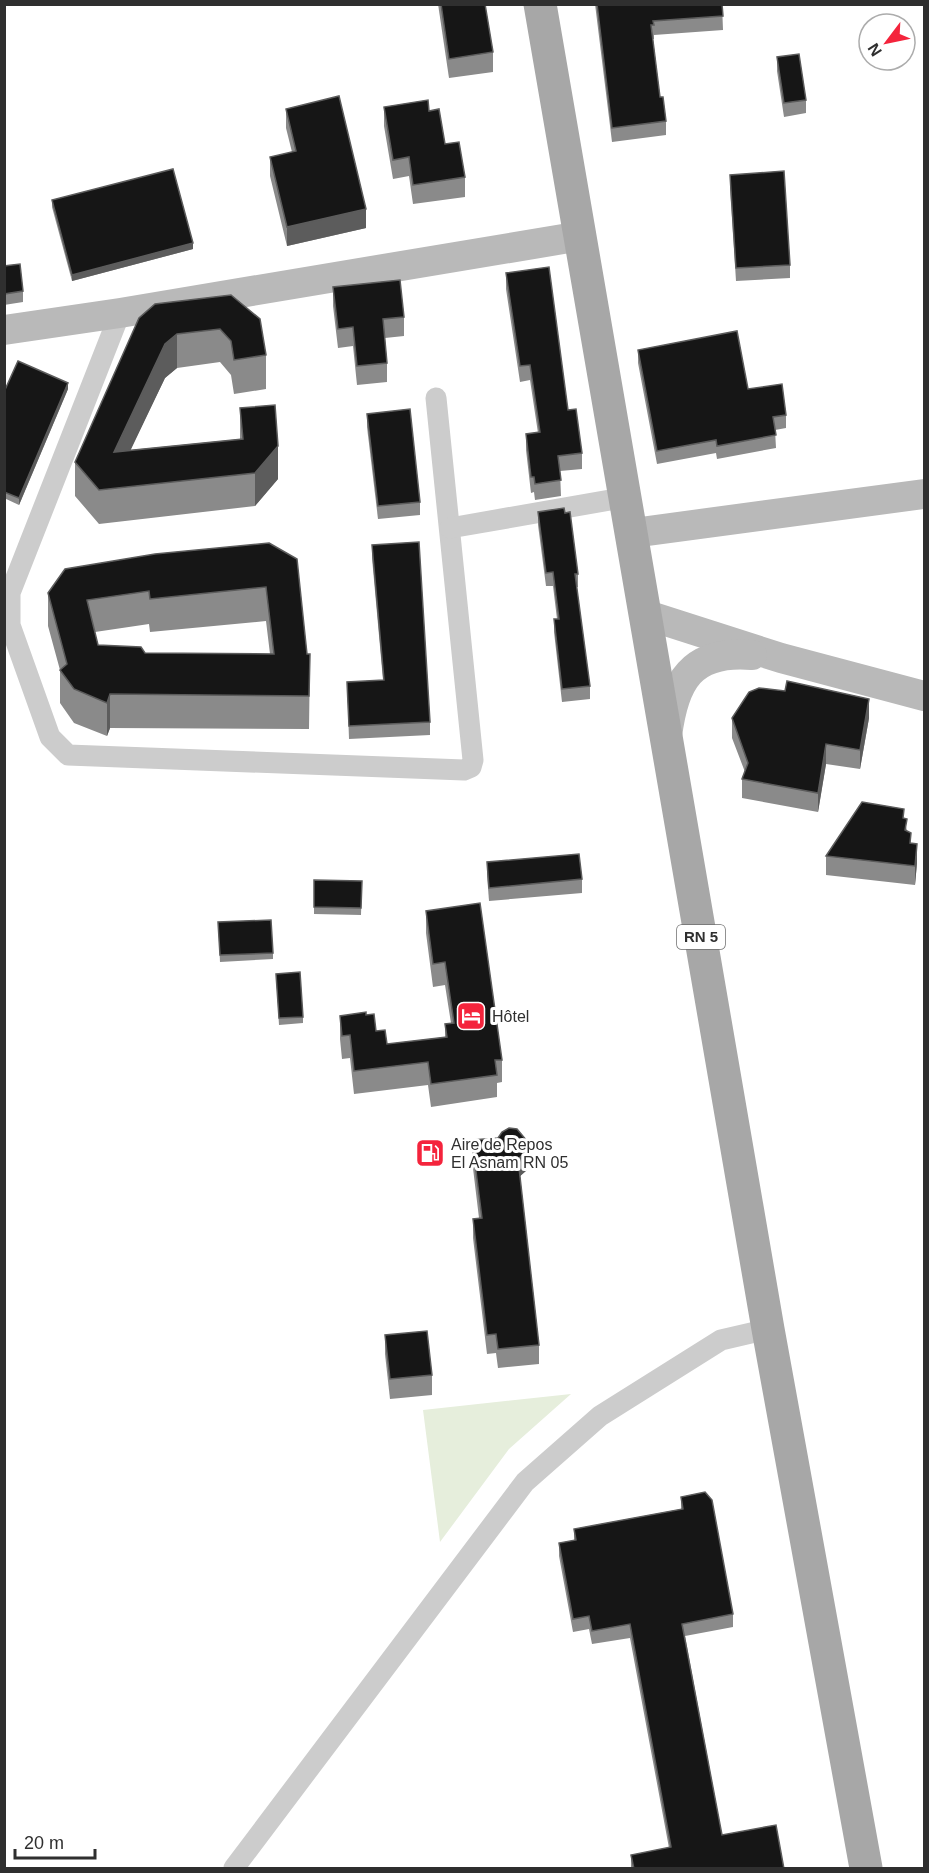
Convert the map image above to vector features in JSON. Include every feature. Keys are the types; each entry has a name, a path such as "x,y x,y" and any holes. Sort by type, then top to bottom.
{"main road":[{"name":"RN 5","path":"540,4 627,497 768,1329 866,1869"}],"street":[{"path":"4,330 120,313 581,236"},
{"path":"120,313 10,593 10,625 50,737 68,755 464,770 471,767 473,760 436,398"},
{"path":"633,533 924,494"},
{"path":"450,528 627,497"},
{"path":"647,615 781,658 924,696"},
{"path":"667,736 670,710 680,685 693,667 716,656 738,654 781,658"},
{"path":"234,1869 525,1482 600,1416 722,1340 768,1329"}],"green space":[{"path":"571,1394 509,1449 440,1542 423,1410"}],"building":[{"path":"441,4 485,4 493,52 449,59"},
{"path":"597,4 722,4 723,16 653,21 654,25 651,25 660,97 663,97 666,121 612,128"},
{"path":"799,54 806,100 784,103 777,57"},
{"path":"339,96 366,209 287,227 270,157 296,151 286,109"},
{"path":"428,100 429,111 439,109 445,144 459,142 465,177 413,185 409,157 393,160 384,107"},
{"path":"173,169 193,243 72,275 52,200"},
{"path":"784,171 790,265 736,268 730,175"},
{"path":"20,264 23,291 4,294 4,266"},
{"path":"549,267 568,410 576,409 582,453 558,456 561,480 535,484 534,477 531,477 526,434 540,432 530,365 520,366 506,273"},
{"path":"400,280 404,317 383,319 387,363 357,366 353,327 338,329 333,287"},
{"path":"231,295 260,319 266,355 234,360 231,341 220,329 177,334 165,344 114,452 243,439 240,408 275,405 278,446 255,473 99,490 75,462 139,318 155,304"},
{"path":"737,331 748,389 782,384 786,415 773,417 776,435 717,446 716,440 657,451 638,350"},
{"path":"18,361 68,383 19,498 4,492 4,392"},
{"path":"410,409 420,502 378,506 367,414"},
{"path":"564,508 565,513 570,512 578,574 575,574 590,686 562,689 554,619 559,619 553,572 546,573 538,512"},
{"path":"419,542 430,722 349,726 347,682 384,680 372,545"},
{"path":"269,543 297,559 307,654 310,654 309,696 110,694 107,703 74,689 60,670 67,664 48,593 65,569 155,554","holes":["266,587 274,654 145,653 141,647 98,645 87,600 149,591 150,599"]},
{"path":"787,681 869,699 860,750 826,744 818,793 742,779 748,763 732,718 749,692 759,688 785,691"},
{"path":"862,802 904,809 903,818 907,819 905,830 911,833 910,843 917,844 915,866 826,856"},
{"path":"579,854 582,879 489,888 487,862"},
{"path":"314,880 362,881 361,908 314,907"},
{"path":"480,903 502,1060 495,1060 497,1075 431,1084 428,1062 354,1071 350,1035 342,1036 340,1016 366,1012 366,1015 374,1014 376,1031 385,1030 387,1044 447,1037 445,1024 454,1023 445,962 433,964 426,911"},
{"path":"271,920 273,953 220,955 218,922"},
{"path":"300,972 303,1017 279,1018 276,974"},
{"path":"509,1128 517,1129 527,1141 527,1151 518,1159 539,1345 498,1349 496,1334 487,1335 473,1219 482,1218 472,1140 498,1138"},
{"path":"427,1331 432,1375 390,1379 385,1335"},
{"path":"705,1492 712,1500 733,1614 682,1624 722,1835 776,1825 784,1869 634,1869 631,1855 671,1847 630,1624 592,1631 589,1616 573,1619 559,1543 576,1540 574,1529 683,1509 681,1497"}],"place":[{"name":"Hôtel","path":"471,1016"},
{"name":"Aire de Repos El Asnam RN 05","path":"430,1153"}]}
